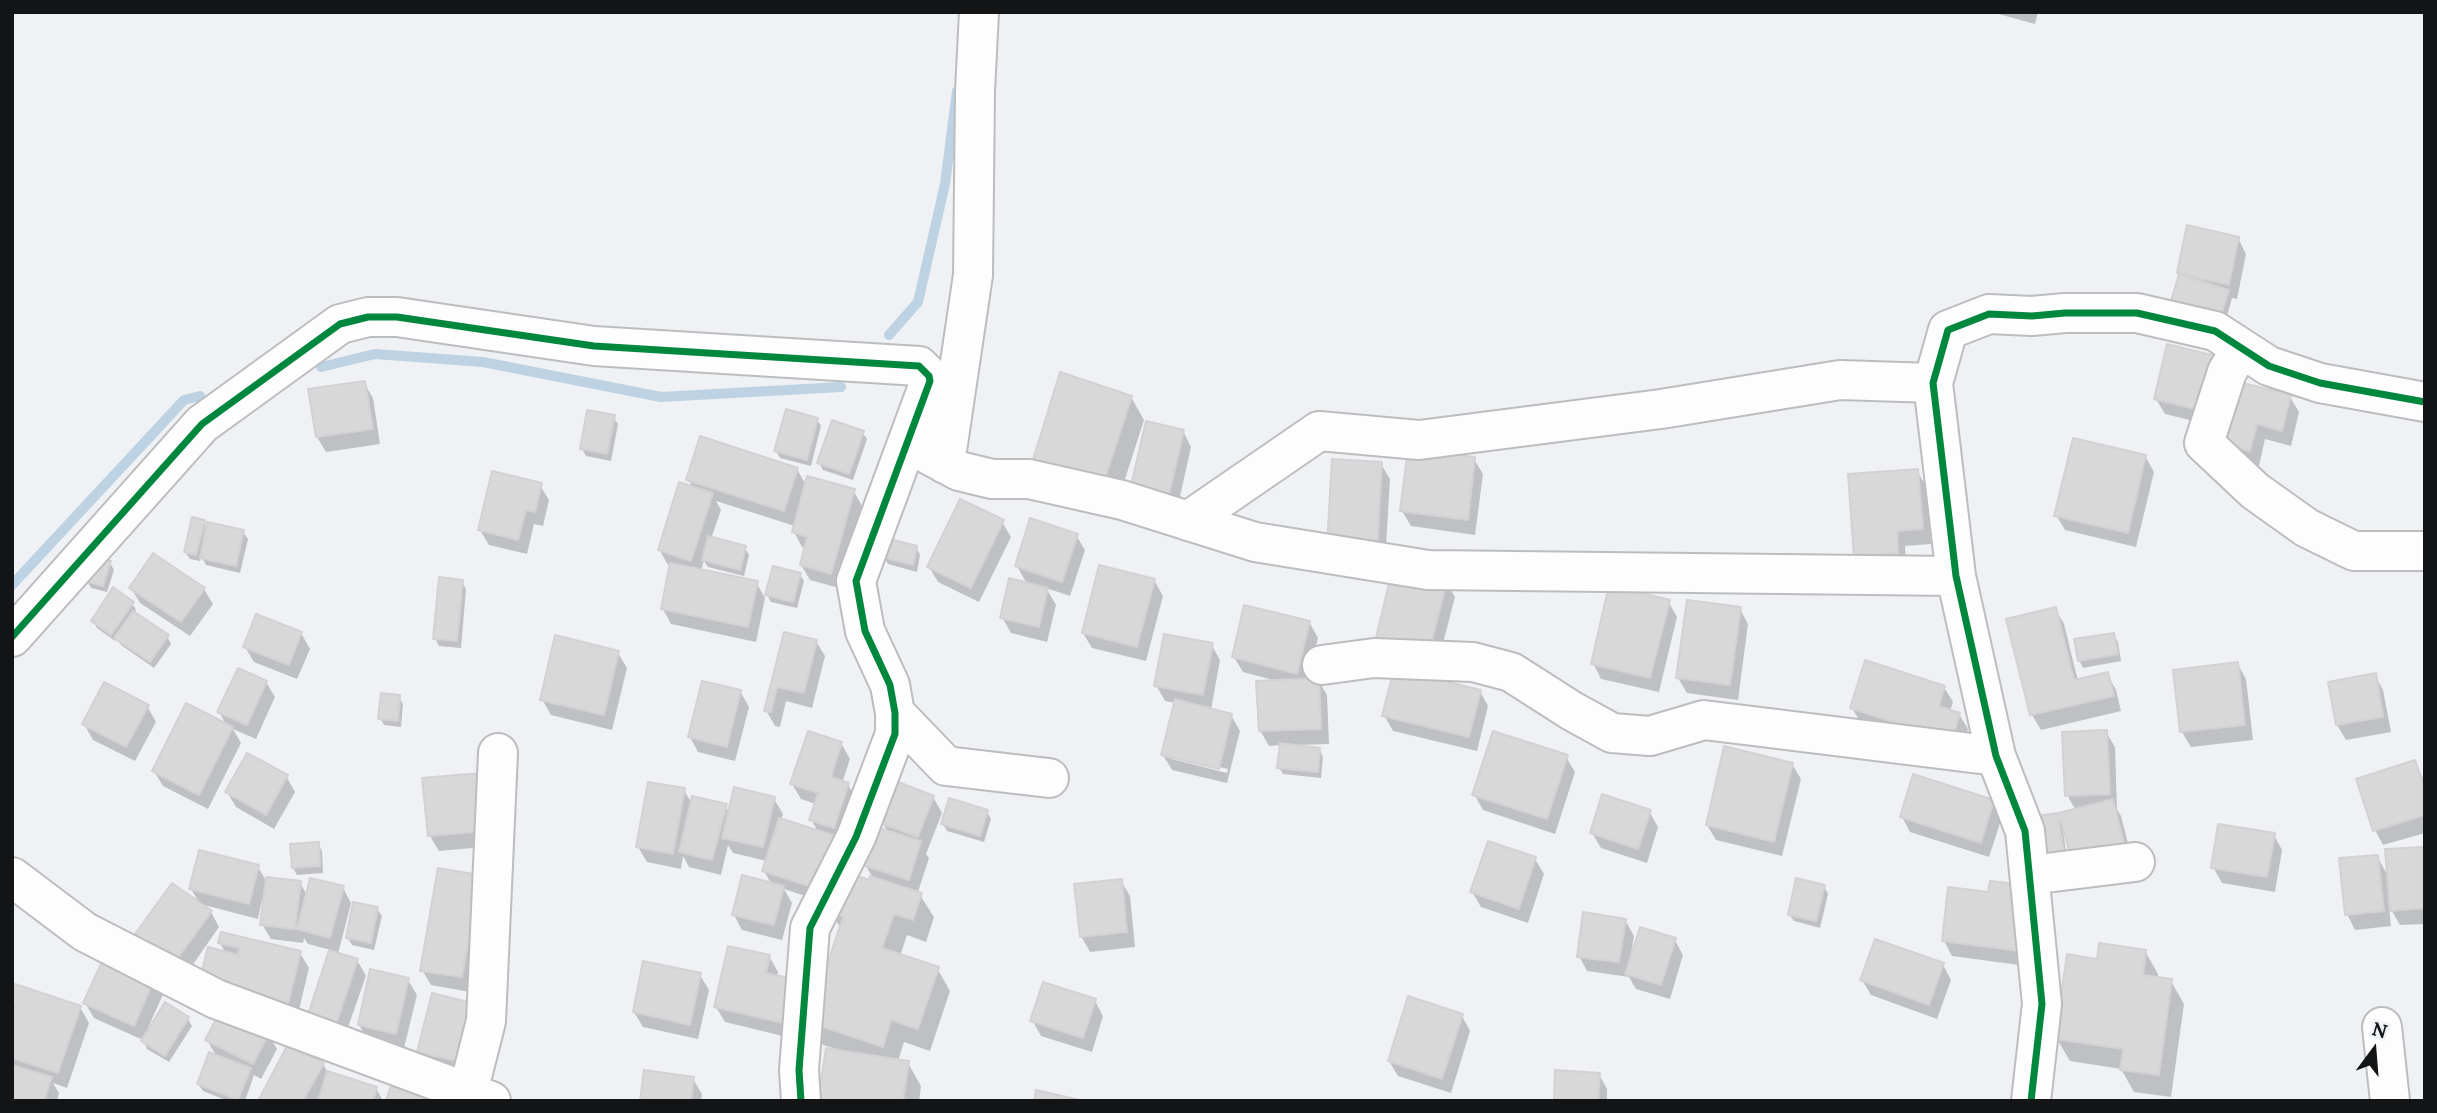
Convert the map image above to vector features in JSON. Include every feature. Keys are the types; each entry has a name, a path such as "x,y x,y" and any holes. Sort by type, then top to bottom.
{"street":[{"path":"945,464 973,275 975,92 979,12"},
{"path":"2031,1101 2042,1004 2025,831 1996,756 1956,576 1933,383 1948,330 1989,314 2032,316 2137,313 2216,331 2269,366 2320,383 2425,402"},
{"path":"12,638 202,424 340,324 368,317 397,317 594,346 919,366 930,381 856,581 865,631 890,685 895,713 895,734 856,837 810,928 799,1069 801,1101"},
{"path":"2241,348 2227,372 2204,443 2255,491 2307,528 2354,551 2425,551"},
{"path":"1188,521 1319,431 1419,440 1661,409 1840,380 1933,383"},
{"path":"907,443 959,471 992,479 1029,479 1122,500 1255,542 1429,570 1956,576"},
{"path":"1322,665 1374,658 1473,662 1511,672 1612,733 1650,736 1704,720 1996,756"},
{"path":"895,713 947,766 1049,778"},
{"path":"12,877 85,933 216,999 480,1096 498,753"},
{"path":"2029,875 2134,862"},
{"path":"2382,1027 2390,1101"}],"building":[{"path":"2187,225 2239,237 2229,285 2177,273"},
{"path":"2179,274 2229,290 2221,316 2171,301"},
{"path":"2167,344 2224,358 2211,413 2154,399"},
{"path":"1060,372 1132,396 1103,485 1032,463"},
{"path":"2227,379 2291,395 2282,431 2257,424 2250,451 2212,442"},
{"path":"365,381 373,429 316,437 308,389"},
{"path":"786,409 818,418 807,460 774,451"},
{"path":"587,410 615,415 607,454 580,449"},
{"path":"832,420 864,431 849,474 817,463"},
{"path":"1146,421 1184,430 1169,495 1131,486"},
{"path":"700,436 798,468 784,511 686,480"},
{"path":"2073,438 2146,455 2128,533 2054,516"},
{"path":"1408,449 1475,457 1468,520 1400,511"},
{"path":"1332,459 1382,462 1377,549 1327,546"},
{"path":"1918,469 1923,529 1897,531 1898,553 1854,557 1848,474"},
{"path":"492,471 542,483 535,512 526,510 518,540 478,530"},
{"path":"807,476 855,489 831,574 800,565 807,537 792,532"},
{"path":"679,482 713,493 691,561 658,550"},
{"path":"960,499 1004,520 971,588 927,567"},
{"path":"192,517 205,520 196,555 184,552"},
{"path":"1030,518 1078,534 1062,582 1015,566"},
{"path":"207,522 244,530 236,566 200,558"},
{"path":"708,536 746,546 740,570 702,560"},
{"path":"886,538 917,546 913,565 882,557"},
{"path":"153,553 205,588 181,622 129,588"},
{"path":"93,555 111,561 103,586 85,581"},
{"path":"670,563 758,581 748,627 661,609"},
{"path":"1099,565 1155,579 1137,647 1082,633"},
{"path":"773,566 801,573 793,602 765,595"},
{"path":"1393,567 1447,581 1428,656 1375,642"},
{"path":"439,577 463,580 457,641 433,639"},
{"path":"1009,578 1048,588 1039,627 1000,618"},
{"path":"1609,585 1670,600 1650,678 1591,664"},
{"path":"113,587 134,602 111,635 91,621"},
{"path":"1687,600 1741,607 1730,685 1676,678"},
{"path":"1244,605 1310,621 1297,674 1232,657"},
{"path":"2056,607 2074,680 2108,672 2114,696 2030,715 2006,619"},
{"path":"133,611 169,635 150,662 114,638"},
{"path":"256,614 302,632 289,665 243,647"},
{"path":"784,632 817,640 804,693 777,687 771,712 764,711"},
{"path":"2114,633 2118,654 2078,661 2074,639"},
{"path":"1164,634 1213,643 1203,695 1154,686"},
{"path":"555,635 619,651 604,715 540,700"},
{"path":"1865,660 1945,686 1939,706 1960,713 1952,741 1850,708"},
{"path":"2238,662 2245,725 2180,732 2173,670"},
{"path":"238,668 267,681 247,725 217,712"},
{"path":"1394,669 1481,690 1469,737 1382,716"},
{"path":"2376,673 2383,717 2336,725 2328,682"},
{"path":"1319,678 1321,729 1259,731 1256,681"},
{"path":"702,681 741,690 727,747 688,737"},
{"path":"104,682 149,705 126,747 82,724"},
{"path":"381,693 400,695 398,721 378,719"},
{"path":"1175,699 1232,714 1219,769 1161,755"},
{"path":"186,703 233,727 199,795 152,771"},
{"path":"2107,730 2110,794 2065,796 2062,732"},
{"path":"808,731 842,742 831,777 849,783 834,828 809,820 818,793 790,784"},
{"path":"1493,731 1568,755 1547,819 1472,795"},
{"path":"1280,743 1320,748 1318,772 1277,768"},
{"path":"1724,746 1793,763 1774,842 1706,825"},
{"path":"247,753 288,775 266,815 225,792"},
{"path":"2415,760 2425,789 2425,815 2373,831 2356,779"},
{"path":"481,773 486,831 428,836 422,778"},
{"path":"1913,774 1994,800 1981,843 1900,817"},
{"path":"896,781 934,796 918,837 880,823"},
{"path":"648,782 685,788 673,854 636,847"},
{"path":"734,787 775,797 763,847 722,838"},
{"path":"1602,794 1651,810 1638,849 1590,833"},
{"path":"692,796 727,804 712,860 679,852"},
{"path":"949,798 988,810 980,836 941,824"},
{"path":"2113,799 2125,848 2072,862 2059,813"},
{"path":"2057,813 2065,857 2046,861 2037,816"},
{"path":"779,818 836,836 819,889 762,871"},
{"path":"2218,824 2275,833 2267,877 2211,868"},
{"path":"876,827 921,841 909,880 863,865"},
{"path":"1488,841 1536,857 1519,909 1470,892"},
{"path":"319,842 320,866 292,868 290,844"},
{"path":"2425,847 2425,908 2390,911 2385,849"},
{"path":"199,850 259,865 249,904 189,889"},
{"path":"2378,855 2384,911 2345,915 2339,858"},
{"path":"438,868 480,875 462,977 420,971"},
{"path":"843,871 869,880 870,876 922,893 913,920 894,914 882,948 939,967 918,1029 891,1020 883,1047 808,1022 843,917 829,912"},
{"path":"742,875 784,886 774,925 732,915"},
{"path":"266,877 301,881 295,929 260,925"},
{"path":"310,878 344,886 330,938 297,929"},
{"path":"1796,878 1825,885 1816,921 1788,915"},
{"path":"1122,879 1127,932 1080,937 1074,884"},
{"path":"1990,881 2027,885 2019,951 1942,941 1948,887 1988,892"},
{"path":"172,883 212,911 175,962 135,934"},
{"path":"353,902 378,907 371,943 346,938"},
{"path":"1583,912 1626,919 1619,962 1577,957"},
{"path":"1640,927 1676,938 1661,985 1625,974"},
{"path":"221,932 301,951 288,1004 199,982 208,947 238,955 239,948 218,943"},
{"path":"1875,939 1944,963 1929,1005 1860,980"},
{"path":"2099,943 2146,950 2143,975 2172,979 2159,1075 2120,1070 2123,1049 2055,1039 2067,954 2097,959"},
{"path":"728,946 770,955 766,973 793,979 783,1023 714,1007"},
{"path":"329,950 358,959 333,1033 305,1024"},
{"path":"106,953 156,975 134,1026 83,1003"},
{"path":"643,961 701,973 690,1025 633,1012"},
{"path":"370,969 409,978 396,1034 358,1025"},
{"path":"1043,982 1096,999 1083,1038 1030,1021"},
{"path":"12,983 81,1006 58,1073 12,1058 12,1015 15,1006 12,1005"},
{"path":"432,993 476,1004 462,1062 417,1052"},
{"path":"1408,996 1463,1014 1442,1079 1388,1061"},
{"path":"165,1002 189,1017 165,1056 141,1041"},
{"path":"222,1008 269,1033 253,1064 205,1040"},
{"path":"288,1044 324,1063 303,1101 258,1101"},
{"path":"826,1048 909,1061 903,1101 818,1101"},
{"path":"209,1052 251,1068 238,1100 197,1084"},
{"path":"12,1065 52,1077 44,1101 12,1101"},
{"path":"644,1070 694,1077 691,1101 640,1101"},
{"path":"1555,1070 1600,1073 1598,1101 1554,1101"},
{"path":"327,1071 377,1087 373,1101 318,1101"},
{"path":"393,1079 426,1091 422,1101 386,1101"},
{"path":"1036,1090 1084,1101 1034,1101"}],"waterway":[{"path":"889,335 918,302 945,184 957,91"},
{"path":"321,367 375,354 483,362 661,397 841,387"},
{"path":"12,585 184,400 200,396"}],"cycle path":[{"path":"2031,1101 2042,1004 2025,831 1996,756 1956,576 1933,383 1948,330 1989,314 2032,316 2137,313 2215,331 2269,366 2320,383 2425,402"},
{"path":"12,637 202,424 340,324 368,317 397,317 594,346 919,366 929,376 930,381 856,581 865,631 890,685 895,713 895,734 856,837 810,928 799,1070 801,1101"}]}
